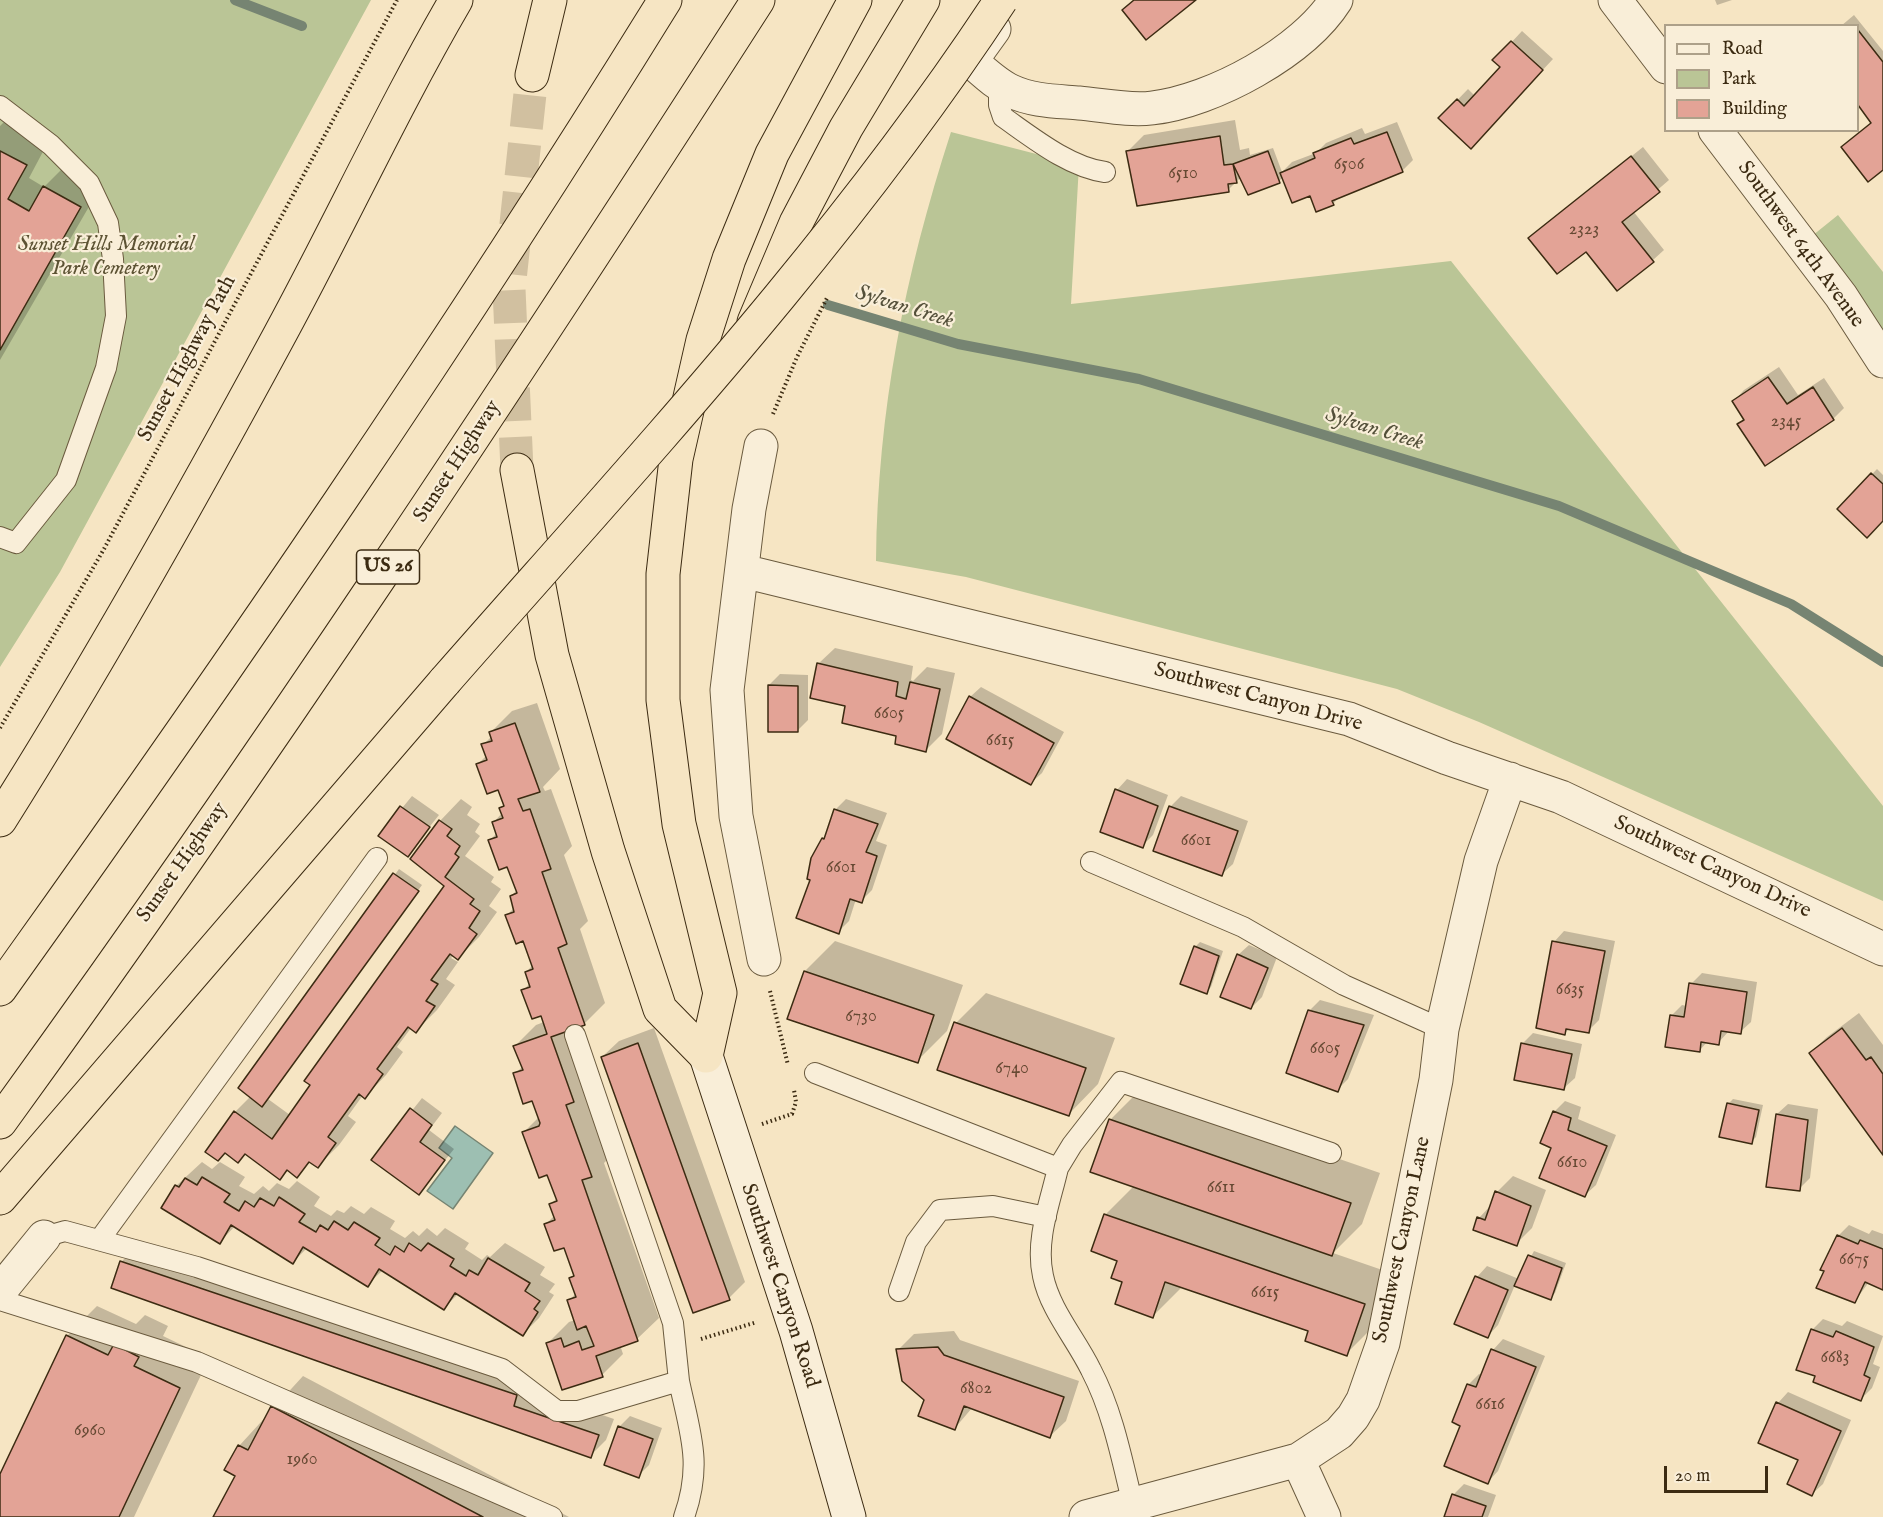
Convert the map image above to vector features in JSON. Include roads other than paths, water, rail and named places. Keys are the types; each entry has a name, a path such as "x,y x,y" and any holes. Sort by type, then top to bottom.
{"highway":[{"path":"0,820 169,536 279,336 369,161 456,0"},
{"path":"532,75 550,0"},
{"path":"0,989 125,814 380,442 585,129 665,0"},
{"name":"Sunset Highway","path":"0,1122 91,997 419,522 758,0"},
{"path":"706,1056 720,993 679,824 663,700 663,574 676,459 703,340 729,259 772,154 855,0"},
{"path":"676,459 750,330 796,223 846,128 923,0"},
{"path":"0,1198 817,251 890,160 998,13"},
{"path":"517,470 552,655 608,851 660,1009 706,1056"}],"street":[{"path":"998,13 971,61 999,84 1032,98 1149,109 1184,103 1226,85 1272,59 1309,32 1326,15 1336,0"},
{"path":"1615,0 1664,66"},
{"name":"Southwest 64th Avenue","path":"1717,132 1841,296 1883,361"},
{"path":"761,446 749,509 727,690 736,816 764,959"},
{"name":"Southwest Canyon Drive","path":"743,571 1349,719 1447,758 1561,797 1883,949"},
{"name":"Southwest Canyon Lane","path":"1086,1517 1298,1460 1339,1433 1353,1418 1373,1376 1383,1343 1436,1080 1442,1029 1481,861 1510,779"},
{"name":"Southwest Canyon Road","path":"706,1056 789,1311 849,1517"},
{"path":"0,1291 45,1237"},
{"path":"1298,1460 1324,1517"}],"lane":[{"path":"999,84 999,105 1003,117 1073,161 1090,170 1105,172"},
{"path":"0,106 51,145 89,183 108,223 113,259 116,316 106,368 66,480 8,540"},
{"path":"100,1239 377,858"},
{"path":"1091,862 1243,927 1344,985 1442,1029"},
{"path":"575,1035 673,1323 680,1381 695,1453 695,1480 684,1517"},
{"path":"815,1073 1058,1168"},
{"path":"1133,1505 1115,1430 1092,1370 1057,1311 1043,1277 1040,1242 1058,1168 1072,1145 1121,1082 1331,1153"},
{"path":"899,1291 916,1242 940,1210 993,1206 1046,1217"},
{"path":"45,1237 65,1231 197,1267 502,1369 557,1411 578,1412 680,1381"},
{"path":"0,1300 197,1362 552,1517"}],"waterway":[{"name":"Sylvan Creek","path":"235,0 302,26"},
{"name":"Sylvan Creek","path":"828,305 958,344 1139,379 1559,506 1791,604 1883,662"}],"tunnel":[{"path":"517,470 509,289 532,75"}],"park label":[{"name":"Sunset Hills Memorial Park Cemetery","path":"106,258"}]}
